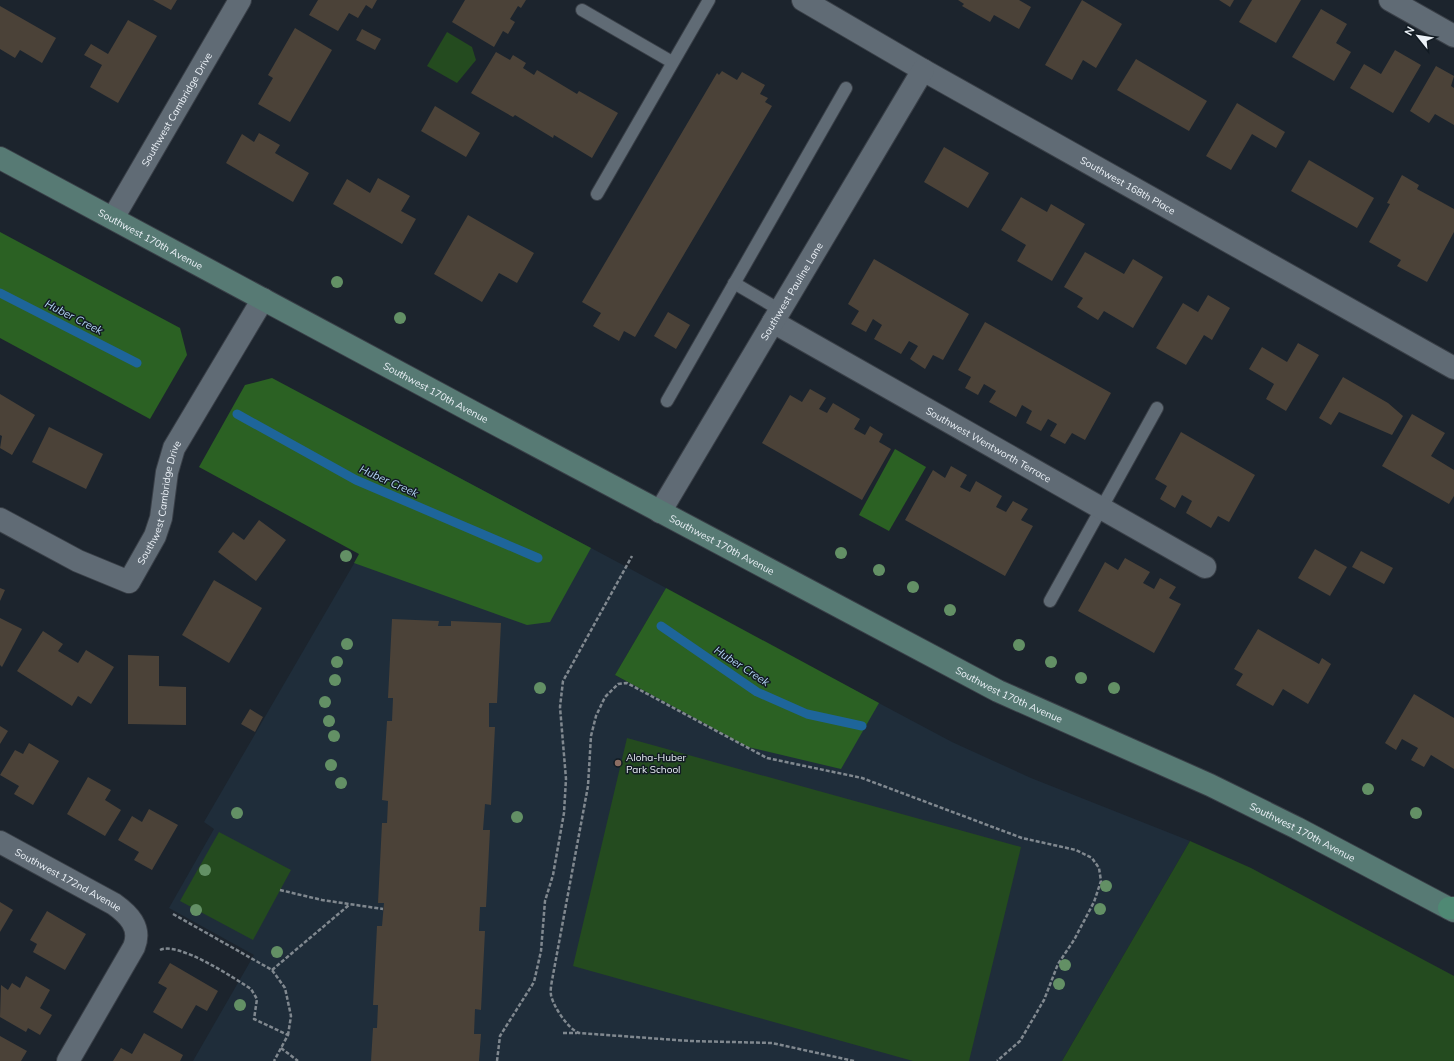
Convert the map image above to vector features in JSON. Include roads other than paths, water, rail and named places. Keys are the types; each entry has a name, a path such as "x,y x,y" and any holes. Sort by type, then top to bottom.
{"main road":[{"name":"Southwest 170th Avenue","path":"0,158 660,512 998,691 1092,734 1210,785 1297,828 1452,909"}],"street":[{"name":"Southwest Cambridge Drive","path":"113,218 240,0"},
{"name":"Southwest 168th Place","path":"803,0 923,70 1454,368"},
{"path":"1390,0 1454,36"},
{"name":"Southwest Pauline Lane","path":"660,512 923,70"},
{"name":"Southwest Cambridge Drive","path":"0,519 78,561 129,582 155,536 161,518 167,472 174,448 263,299"},
{"name":"Southwest Wentworth Terrace","path":"777,316 1101,508 1205,567"},
{"name":"Southwest 172nd Avenue","path":"0,842 114,904 124,911 134,932 68,1061"}],"lane":[{"path":"597,194 708,0"},
{"path":"582,10 672,62"},
{"path":"667,401 846,88"},
{"path":"734,283 777,316"},
{"path":"1050,601 1157,408"}],"waterway":[{"name":"Huber Creek","path":"0,293 137,363"},
{"name":"Huber Creek","path":"237,414 356,480 538,558"},
{"name":"Huber Creek","path":"661,626 757,692 807,714 862,726"}],"place":[{"name":"Aloha-Huber Park School","path":"618,763"}]}
